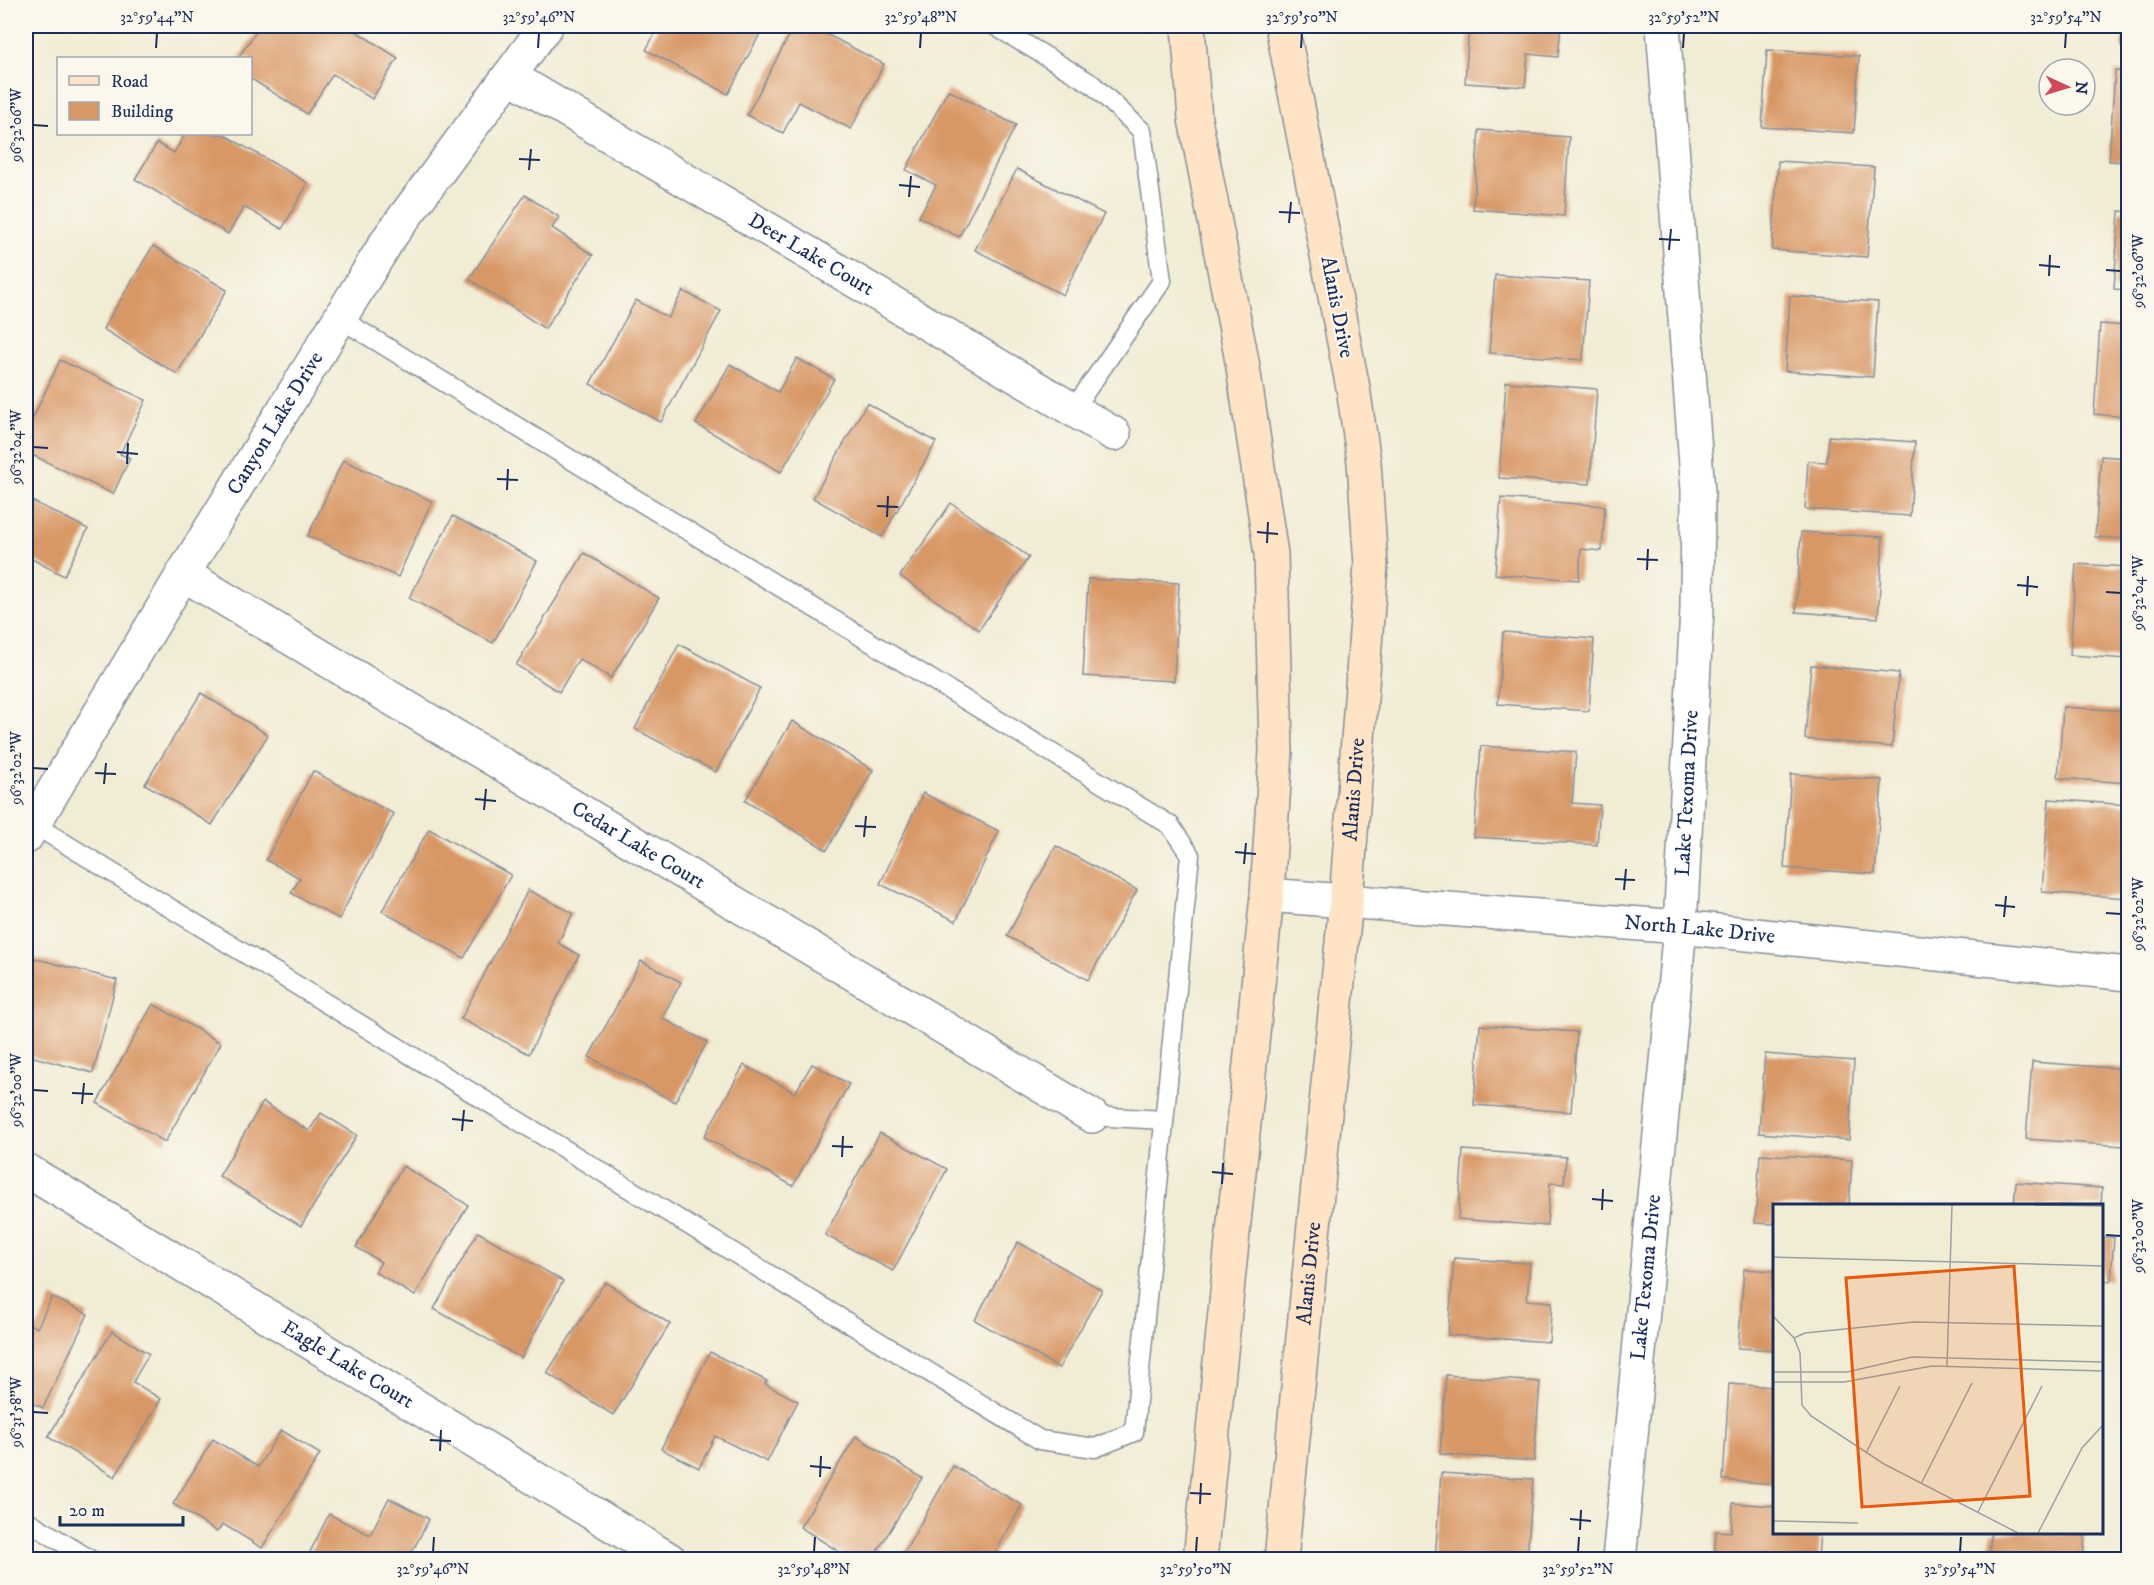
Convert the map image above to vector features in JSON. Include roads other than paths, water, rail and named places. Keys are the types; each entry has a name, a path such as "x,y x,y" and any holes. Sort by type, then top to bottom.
{"main road":[{"path":"1188,26 1195,119 1242,361 1271,554 1276,752 1267,895 1200,1560"},
{"name":"Alanis Drive","path":"1281,1560 1346,901 1371,565 1364,462 1353,388 1282,26"}],"street":[{"name":"Canyon Lake Drive","path":"29,830 389,238 546,26"},
{"name":"Lake Texoma Drive","path":"1619,1560 1680,927 1697,609 1698,491 1663,26"},
{"name":"Deer Lake Court","path":"509,76 1114,434"},
{"name":"Cedar Lake Court","path":"183,574 1092,1116"},
{"name":"North Lake Drive","path":"1267,895 1680,927 2128,974"},
{"name":"Eagle Lake Court","path":"26,1170 670,1560"}],"lane":[{"path":"994,26 1092,84 1142,130 1162,281 1073,410"},
{"path":"29,830 1040,1440 1095,1448 1134,1432 1190,855 1170,825 339,318"},
{"path":"1092,1116 1164,1120"},
{"path":"26,1520 91,1560"}]}
